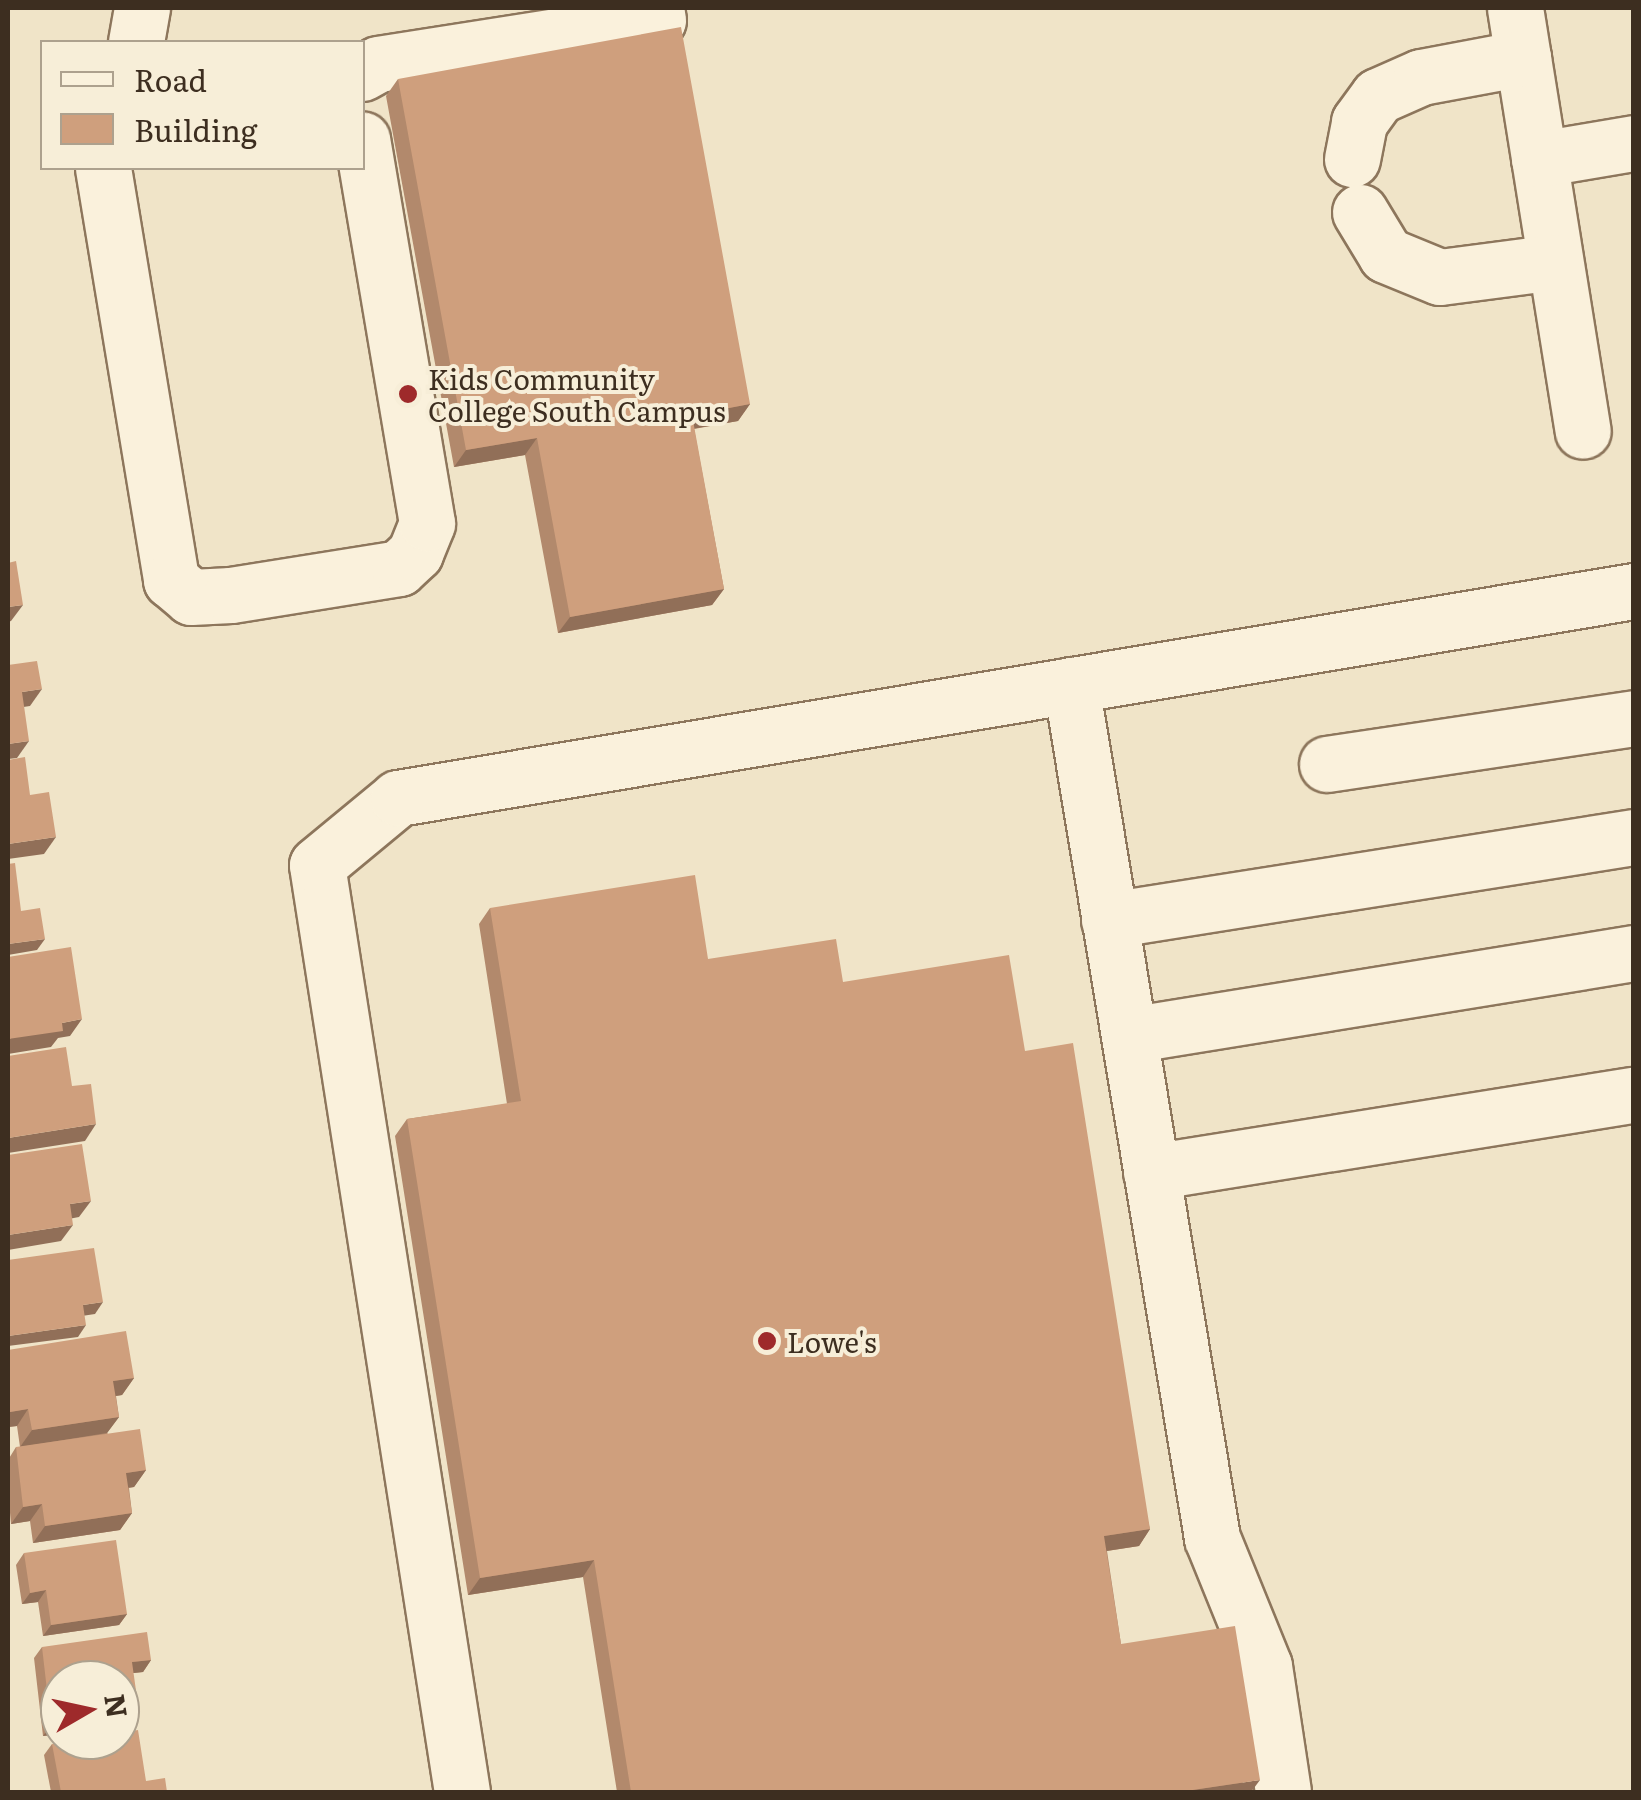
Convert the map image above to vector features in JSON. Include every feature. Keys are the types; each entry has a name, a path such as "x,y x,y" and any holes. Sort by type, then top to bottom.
{"street":[{"path":"136,40 142,8"},
{"path":"365,71 378,64 658,20 656,8"},
{"path":"1352,159 1359,122 1378,96 1519,33 1582,431"},
{"path":"1539,159 1634,143"},
{"path":"103,170 170,580 191,597 231,596 398,568 415,553 426,523 365,157"},
{"path":"1360,212 1386,255 1440,277 1555,262"},
{"path":"462,1792 318,865 398,798 1634,591"},
{"path":"1070,686 1212,1538 1264,1666 1282,1792"},
{"path":"1326,764 1634,718"},
{"path":"1109,920 1634,838"},
{"path":"1129,1035 1634,953"},
{"path":"1151,1172 1634,1096"}],"building":[{"name":"Kids Community College South Campus","path":"681,27 750,404 692,415 724,589 570,617 537,438 466,450 398,79"},
{"path":"16,561 23,605 8,607 8,563"},
{"path":"37,661 42,689 22,692 29,741 8,744 8,665"},
{"path":"25,757 30,795 49,792 56,837 8,844 8,760"},
{"path":"15,863 21,911 40,908 45,939 8,944 8,864"},
{"name":"Lowe's","path":"695,875 708,959 836,939 843,982 1009,955 1025,1051 1073,1043 1150,1529 1104,1536 1121,1644 1235,1626 1260,1780 1179,1792 631,1792 594,1560 480,1578 407,1119 521,1101 490,908"},
{"path":"71,947 82,1019 62,1023 63,1031 8,1039 8,957"},
{"path":"66,1047 72,1086 91,1084 96,1124 8,1138 8,1056"},
{"path":"82,1144 91,1201 70,1204 73,1225 8,1235 8,1155"},
{"path":"94,1248 103,1302 83,1305 86,1325 8,1336 8,1260"},
{"path":"126,1331 134,1378 113,1381 119,1417 32,1430 28,1409 10,1412 8,1350"},
{"path":"140,1429 146,1470 126,1473 132,1513 45,1526 42,1504 23,1507 16,1447"},
{"path":"116,1540 127,1614 51,1625 46,1590 30,1593 24,1553"},
{"path":"147,1632 151,1660 44,1660 42,1647"},
{"path":"140,1743 146,1781 165,1778 167,1792 61,1792 55,1760 140,1760"}],"place":[{"name":"Kids Community College South Campus","path":"408,394"},
{"name":"Lowe's","path":"767,1341"}]}
